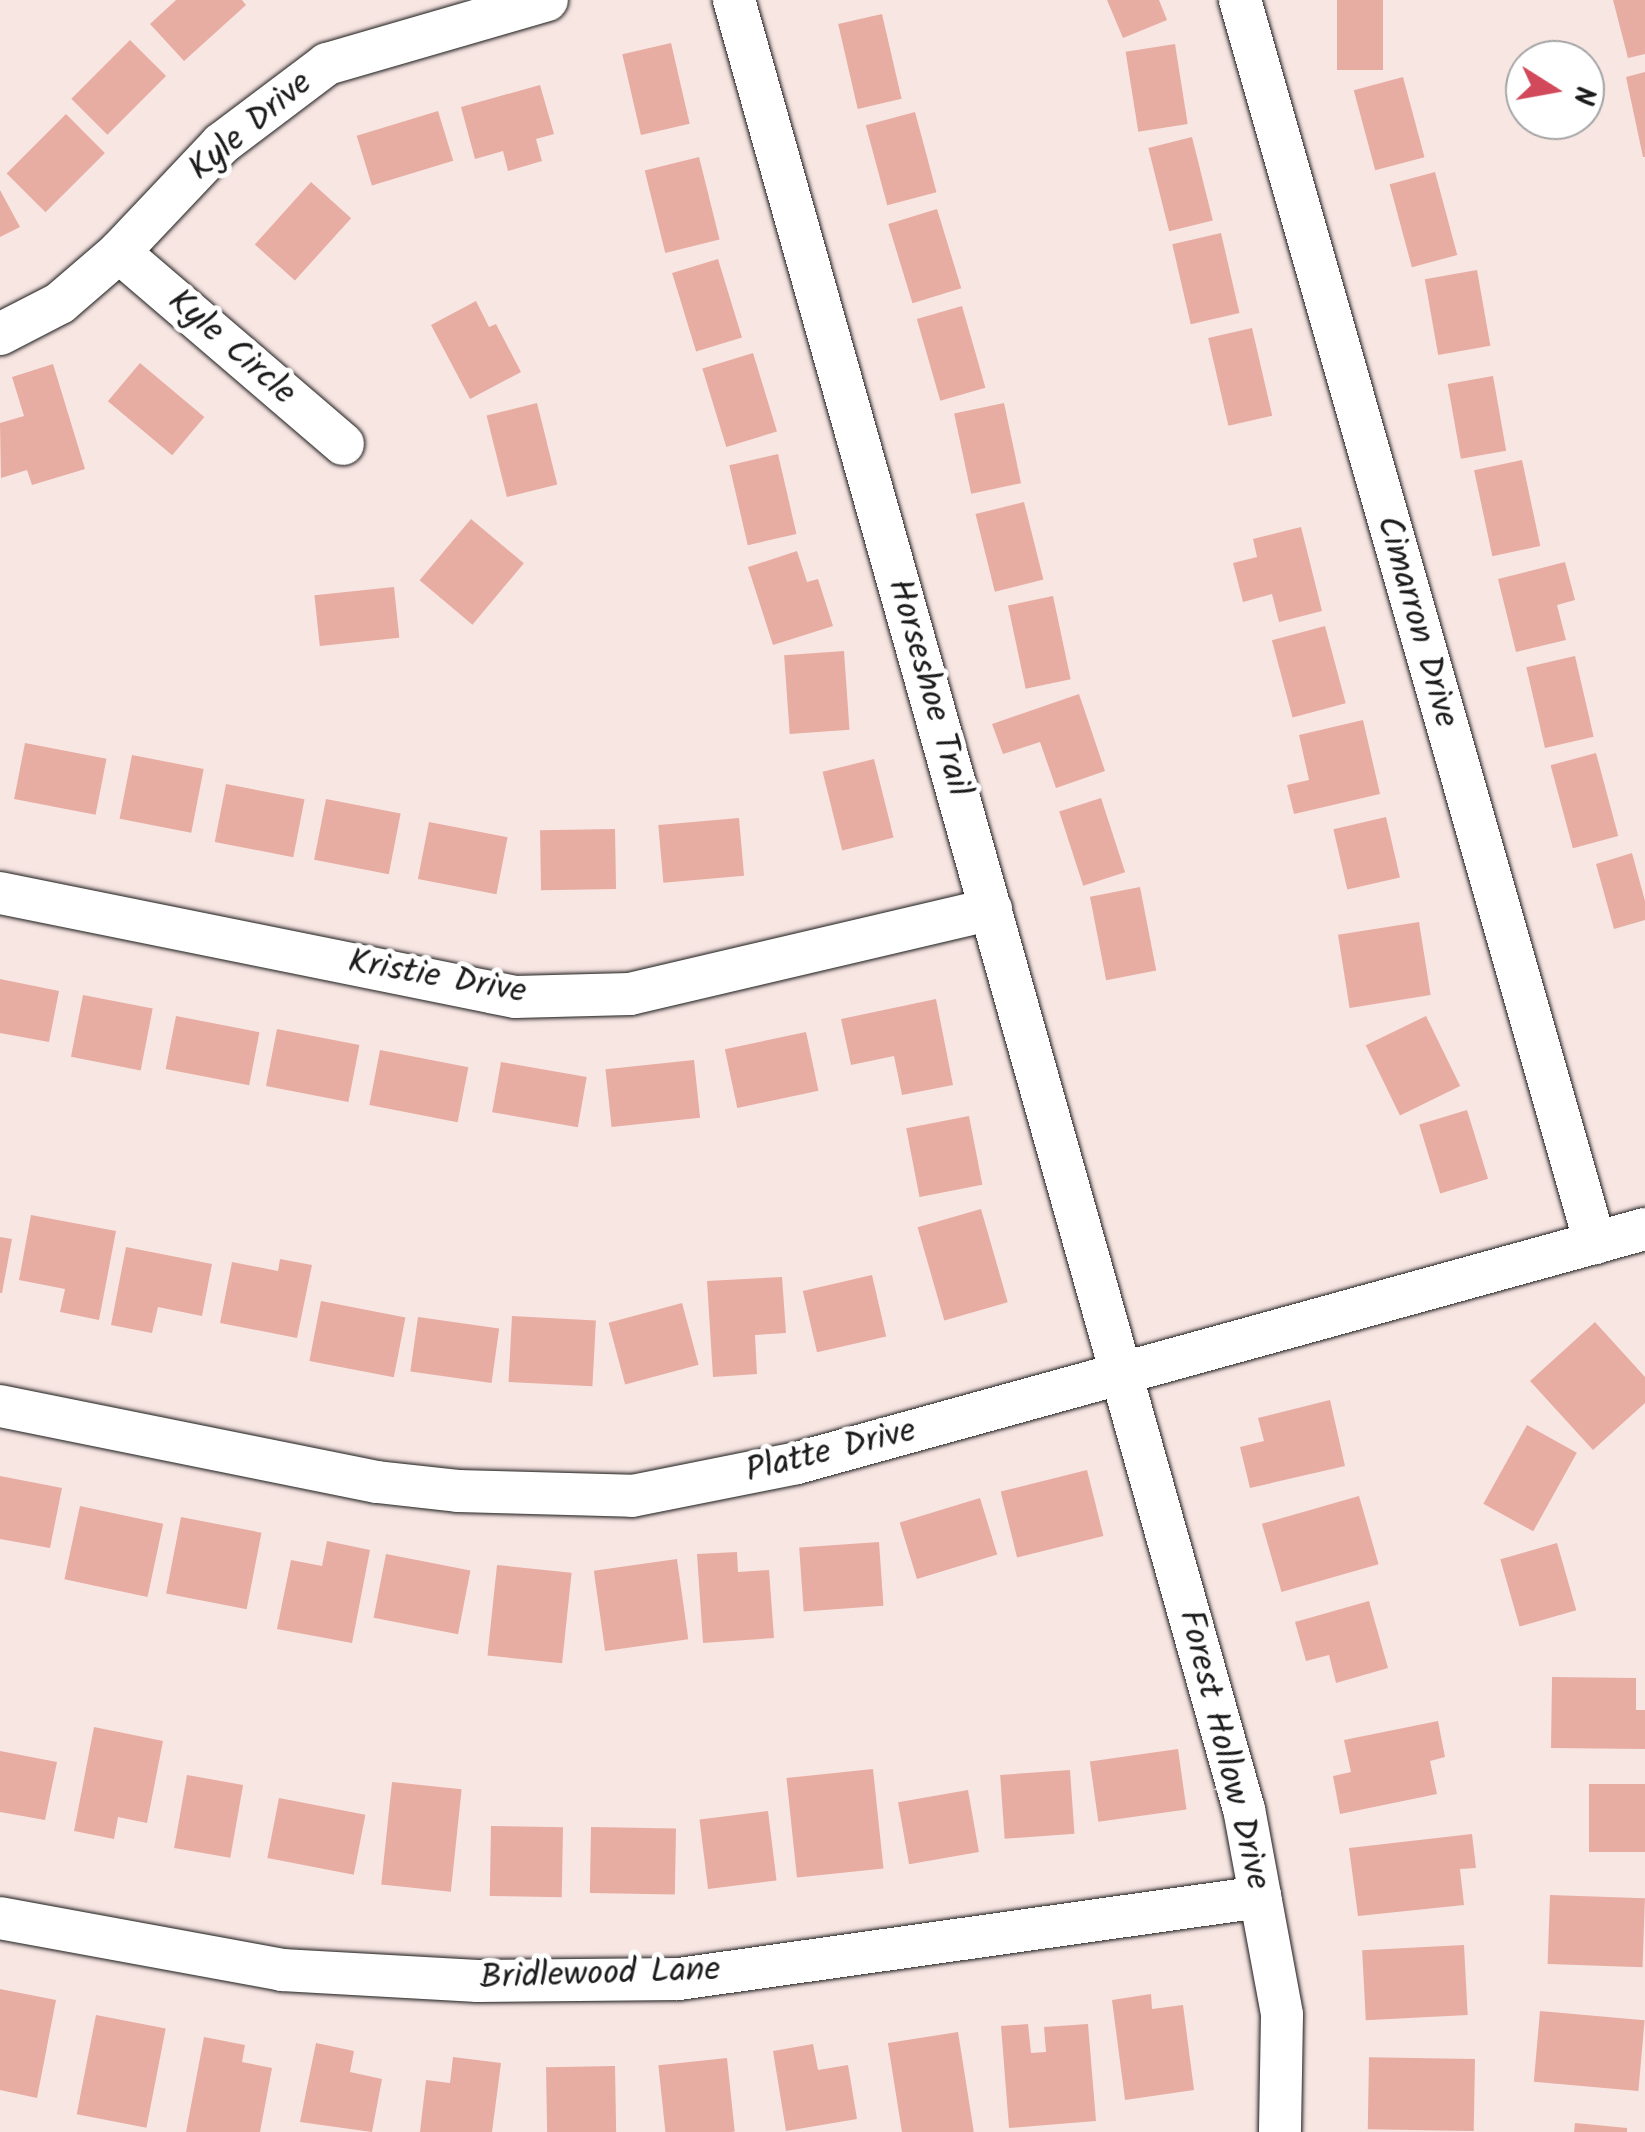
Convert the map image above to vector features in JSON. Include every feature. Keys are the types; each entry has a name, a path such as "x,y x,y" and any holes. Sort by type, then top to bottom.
{"street":[{"name":"Kyle Drive","path":"0,334 60,303 118,252 221,144 327,64 547,0"},
{"name":"Horseshoe Trail","path":"734,0 1122,1375"},
{"name":"Cimarron Drive","path":"1240,0 1596,1243"},
{"name":"Kyle Circle","path":"118,252 343,444"},
{"name":"Kristie Drive","path":"0,893 514,997 630,994 991,909"},
{"name":"Platte Drive","path":"0,1406 377,1482 458,1491 632,1496 797,1463 1645,1229"},
{"name":"Forest Hollow Drive","path":"1122,1375 1244,1809 1282,2014 1280,2132"},
{"name":"Bridlewood Lane","path":"0,1918 282,1970 478,1981 679,1980 1260,1897"}],"building":[{"path":"176,0 242,0 246,5 184,61 150,24"},
{"path":"1107,0 1159,0 1167,20 1123,38"},
{"path":"1337,0 1383,0 1383,70 1337,70"},
{"path":"1613,0 1645,0 1645,54 1628,58"},
{"path":"882,14 902,99 858,109 838,24"},
{"path":"130,40 166,76 107,135 71,99"},
{"path":"671,43 690,124 641,135 622,54"},
{"path":"1175,44 1188,124 1138,132 1126,52"},
{"path":"1645,72 1645,157 1643,157 1626,77"},
{"path":"1403,77 1424,157 1375,170 1354,90"},
{"path":"540,85 554,134 536,139 542,161 508,171 503,151 475,159 461,107"},
{"path":"438,111 453,161 372,186 357,136"},
{"path":"915,112 936,192 887,205 866,125"},
{"path":"66,114 105,153 45,212 7,173"},
{"path":"1192,137 1213,220 1169,231 1148,148"},
{"path":"699,157 720,239 665,253 645,171"},
{"path":"1435,172 1457,255 1412,267 1390,184"},
{"path":"311,182 351,218 295,281 255,244"},
{"path":"0,190 20,227 0,237"},
{"path":"937,209 961,288 912,303 888,224"},
{"path":"1221,233 1239,313 1191,324 1172,244"},
{"path":"718,259 742,337 696,351 672,273"},
{"path":"1477,270 1490,346 1438,355 1425,279"},
{"path":"476,301 489,327 496,324 521,372 470,399 431,325"},
{"path":"962,306 985,388 940,401 917,319"},
{"path":"1252,328 1272,416 1228,426 1208,338"},
{"path":"753,353 777,431 726,447 702,368"},
{"path":"140,363 204,417 172,455 108,401"},
{"path":"53,364 85,469 32,485 27,470 1,478 0,423 24,416 12,377"},
{"path":"1493,376 1506,451 1461,459 1448,384"},
{"path":"537,403 557,485 507,497 487,416"},
{"path":"1004,403 1021,483 971,494 954,414"},
{"path":"778,454 796,534 748,545 729,465"},
{"path":"1522,460 1540,546 1492,556 1474,470"},
{"path":"1024,502 1043,580 995,592 975,514"},
{"path":"471,519 524,563 472,625 420,580"},
{"path":"1301,527 1322,611 1279,622 1272,594 1243,602 1233,563 1257,557 1253,539"},
{"path":"797,551 807,582 818,579 833,626 773,645 748,567"},
{"path":"1565,562 1575,600 1557,605 1566,640 1516,652 1498,579"},
{"path":"394,587 399,638 320,646 314,595"},
{"path":"1053,596 1071,679 1026,689 1008,606"},
{"path":"1325,626 1346,703 1293,718 1272,640"},
{"path":"844,651 850,730 790,734 784,655"},
{"path":"1575,656 1594,737 1545,748 1526,667"},
{"path":"1079,694 1105,771 1056,788 1040,742 1003,754 992,724"},
{"path":"1363,720 1380,794 1294,814 1287,785 1309,780 1299,735"},
{"path":"25,743 106,759 96,815 14,799"},
{"path":"1596,753 1618,836 1573,848 1551,765"},
{"path":"132,755 204,769 191,833 120,819"},
{"path":"874,759 894,838 842,850 823,772"},
{"path":"226,784 305,799 293,857 215,842"},
{"path":"1101,798 1125,872 1083,886 1059,812"},
{"path":"326,799 401,814 389,874 314,860"},
{"path":"1386,817 1400,877 1347,890 1333,829"},
{"path":"739,818 744,876 663,883 658,825"},
{"path":"429,822 508,837 496,894 418,879"},
{"path":"615,829 616,889 541,890 540,830"},
{"path":"1632,853 1645,901 1645,920 1614,929 1596,864"},
{"path":"1140,887 1156,970 1106,980 1090,897"},
{"path":"1419,922 1431,995 1350,1008 1338,935"},
{"path":"0,979 59,991 49,1042 0,1033"},
{"path":"83,995 153,1009 141,1070 71,1057"},
{"path":"936,999 953,1085 902,1095 894,1056 851,1065 841,1019"},
{"path":"176,1016 259,1032 249,1085 166,1069"},
{"path":"1426,1016 1460,1086 1400,1115 1366,1045"},
{"path":"277,1029 359,1045 348,1102 266,1086"},
{"path":"806,1032 818,1091 737,1108 725,1049"},
{"path":"380,1050 468,1067 458,1122 369,1105"},
{"path":"694,1060 700,1118 612,1127 605,1069"},
{"path":"501,1062 587,1077 578,1127 492,1112"},
{"path":"1467,1110 1488,1179 1440,1193 1419,1125"},
{"path":"969,1116 982,1185 920,1197 906,1128"},
{"path":"981,1209 1008,1302 944,1320 918,1227"},
{"path":"31,1215 116,1231 99,1320 60,1312 65,1289 19,1280"},
{"path":"0,1237 12,1239 2,1293 0,1293"},
{"path":"126,1247 212,1264 202,1316 158,1307 152,1333 111,1325"},
{"path":"280,1259 312,1265 297,1338 220,1323 232,1262 278,1271"},
{"path":"872,1275 886,1336 817,1352 803,1291"},
{"path":"782,1277 786,1333 755,1335 757,1374 713,1377 707,1281"},
{"path":"321,1301 405,1317 394,1377 309,1361"},
{"path":"682,1303 699,1365 625,1384 609,1323"},
{"path":"512,1316 596,1320 592,1386 509,1382"},
{"path":"418,1317 499,1328 492,1383 410,1371"},
{"path":"1595,1322 1645,1377 1645,1403 1593,1450 1530,1381"},
{"path":"1330,1400 1345,1466 1250,1488 1240,1447 1264,1441 1258,1418"},
{"path":"1527,1425 1577,1453 1533,1531 1483,1504"},
{"path":"1087,1470 1103,1536 1017,1558 1001,1492"},
{"path":"0,1476 62,1488 50,1548 0,1539"},
{"path":"1359,1496 1379,1564 1281,1592 1262,1524"},
{"path":"980,1498 997,1554 917,1579 900,1523"},
{"path":"80,1506 163,1524 148,1597 64,1579"},
{"path":"181,1517 261,1533 247,1609 166,1594"},
{"path":"327,1541 370,1550 352,1643 277,1629 291,1560 322,1566"},
{"path":"879,1542 883,1606 804,1611 799,1548"},
{"path":"1557,1543 1576,1610 1520,1627 1500,1559"},
{"path":"737,1552 738,1572 769,1570 774,1638 703,1643 697,1554"},
{"path":"386,1554 470,1570 458,1634 374,1618"},
{"path":"677,1559 688,1639 605,1651 594,1571"},
{"path":"497,1565 572,1573 562,1663 487,1656"},
{"path":"1369,1601 1388,1668 1336,1683 1329,1655 1306,1661 1295,1622"},
{"path":"1552,1677 1636,1678 1636,1710 1645,1710 1645,1749 1551,1748"},
{"path":"1438,1721 1445,1757 1430,1761 1437,1794 1340,1814 1333,1776 1351,1772 1344,1740"},
{"path":"94,1727 163,1741 147,1823 118,1817 114,1839 74,1831"},
{"path":"1178,1749 1186,1809 1098,1822 1090,1761"},
{"path":"0,1751 57,1762 45,1820 0,1812"},
{"path":"873,1769 883,1868 797,1878 786,1778"},
{"path":"1070,1770 1074,1834 1005,1839 1000,1775"},
{"path":"187,1775 243,1785 230,1858 174,1848"},
{"path":"392,1782 462,1789 451,1892 381,1884"},
{"path":"1589,1784 1645,1784 1645,1852 1589,1852"},
{"path":"968,1790 979,1852 909,1864 898,1802"},
{"path":"279,1798 365,1815 354,1875 267,1858"},
{"path":"768,1811 777,1880 708,1889 700,1819"},
{"path":"491,1826 563,1827 562,1897 490,1896"},
{"path":"591,1827 676,1828 675,1894 590,1893"},
{"path":"1472,1834 1476,1868 1460,1869 1464,1905 1358,1916 1349,1848"},
{"path":"1550,1895 1645,1898 1643,1967 1548,1964"},
{"path":"1464,1945 1468,2015 1366,2020 1362,1950"},
{"path":"0,1989 56,2000 37,2098 0,2090"},
{"path":"1151,1994 1152,2009 1183,2005 1194,2090 1125,2100 1112,2000"},
{"path":"1540,2011 1645,2020 1638,2091 1534,2082"},
{"path":"96,2015 166,2029 146,2128 77,2114"},
{"path":"1028,2024 1031,2053 1046,2052 1044,2027 1088,2024 1096,2121 1009,2128 1001,2026"},
{"path":"958,2032 974,2132 902,2132 888,2043"},
{"path":"204,2037 245,2045 242,2062 272,2068 260,2132 186,2132"},
{"path":"316,2043 354,2051 350,2072 382,2079 372,2132 300,2122"},
{"path":"813,2044 818,2070 848,2065 857,2119 786,2131 773,2051"},
{"path":"453,2057 501,2063 492,2132 420,2132 426,2080 450,2083"},
{"path":"1369,2057 1475,2059 1474,2131 1368,2129"},
{"path":"727,2058 735,2132 665,2132 658,2065"},
{"path":"615,2066 616,2132 547,2132 546,2067"},
{"path":"1575,2123 1627,2128 1627,2132 1574,2132"}]}
